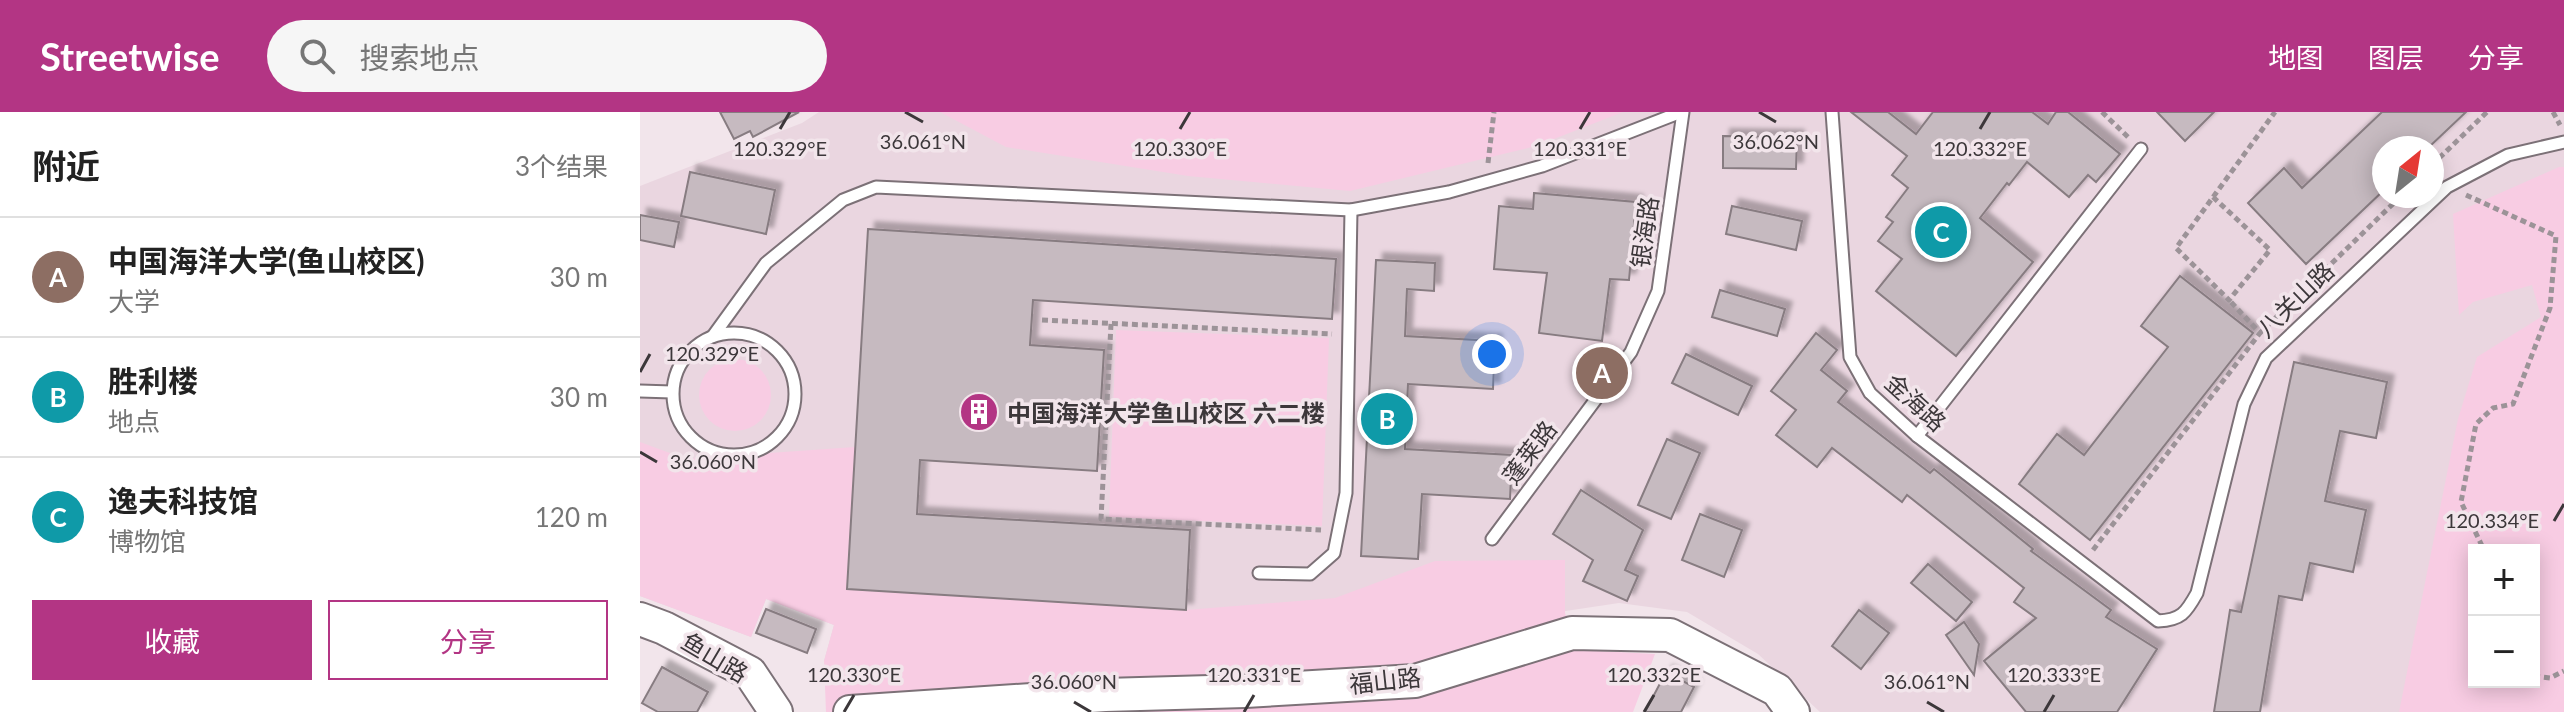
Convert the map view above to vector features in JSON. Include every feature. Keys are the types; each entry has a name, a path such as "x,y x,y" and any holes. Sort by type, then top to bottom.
{"street":[{"name":"鱼山路","path":"640,619 664,628 750,673 776,712"},
{"name":"福山路","path":"850,712 1105,695 1415,681 1572,633 1670,635 1777,690 1793,712"}],"lane":[{"path":"713,336 766,263 843,200 876,187 1351,210 1449,192 1542,166 1682,112"},
{"name":"银海路","path":"1631,352 1658,291 1682,112"},
{"name":"金海路","path":"1832,112 1850,357 1870,393 1917,436 2158,621"},
{"name":"八关山路","path":"2158,621 2175,620 2189,607 2197,593 2244,404 2266,358 2447,187 2508,155 2564,142"},
{"path":"1917,436 2141,149"},
{"path":"1259,573 1310,574 1334,553 1346,493 1351,210"},
{"path":"733,333 754,336 772,346 786,362 794,380 795,401 789,421 777,438 760,450 740,455 719,453 700,445 685,431 675,412 672,392 684,358 697,345 713,336 733,333"},
{"name":"蓬莱路","path":"1492,539 1631,352"},
{"path":"640,391 672,392"}],"path":[{"path":"1486,181 1494,112"},
{"path":"2102,112 2141,149"},
{"path":"2260,333 2176,248 2275,112"},
{"path":"2444,153 2487,112"},
{"path":"2447,187 2556,236 2550,308 2513,404 2493,408 2476,424 2461,502 2481,544"},
{"path":"2213,197 2270,250 2229,300"},
{"path":"2082,563 2260,333 2389,208"},
{"path":"1042,320 1349,335"},
{"path":"1111,324 1101,519 1338,531"},
{"path":"2540,677 2550,678 2564,671"}],"shaded area":[{"path":"819,112 2564,112 2564,712 1820,712 1758,654 1687,612 1619,603 1559,612 897,673 824,661 834,625 766,599 751,637 640,596 640,186 802,123"},
{"path":"940,112 1623,112 1536,146 1350,191 1188,176 1006,147"},
{"path":"2564,167 2564,712 2399,712 2458,419 2477,357 2541,317 2532,285 2473,302 2459,315 2453,214"},
{"path":"1116,330 1329,338 1322,526 1109,517"},
{"path":"742,359 761,369 769,381 769,409 761,421 749,429 728,431 709,421 701,409 699,388 709,369 721,361"},
{"path":"640,442 686,459 855,447 848,589 1186,610 1335,598 1435,561 1565,560 1565,613 1578,650 1655,654 1633,712 826,712 824,661 834,625 766,599 751,637 640,596"}],"building":[{"path":"720,112 799,112 753,137 750,131 734,139"},
{"path":"1851,112 1888,112 1916,134 1933,112 2032,112 2048,124 2056,112 2068,112 2120,154 2096,182 2088,175 2069,197 2027,162 2009,185 2007,183 1980,218 2033,262 1956,356 1876,291 1902,259 1878,241 1893,222 1886,217 1908,188 1892,175 1907,156"},
{"path":"2157,112 2214,112 2185,141"},
{"path":"2382,112 2466,112 2441,136 2372,136 2372,201 2306,264 2248,203 2284,168 2302,188"},
{"path":"1723,136 1797,137 1796,169 1723,168"},
{"path":"690,172 775,190 766,234 681,216"},
{"path":"1534,193 1636,202 1629,280 1610,279 1602,341 1539,333 1547,273 1494,269 1499,206 1533,209"},
{"path":"1732,206 1802,221 1796,250 1726,234"},
{"path":"640,215 679,222 674,247 640,240"},
{"name":"中国海洋大学鱼山校区 六二楼","path":"868,229 1336,259 1332,319 1033,300 1030,345 1104,350 1097,471 920,460 917,514 1190,530 1186,610 847,589"},
{"path":"1376,260 1435,263 1434,291 1407,289 1405,336 1495,341 1493,389 1408,384 1405,449 1512,455 1510,499 1422,494 1418,559 1361,556"},
{"path":"2180,276 2253,333 2090,540 2019,484 2057,434 2084,455 2168,347 2141,326"},
{"path":"1720,290 1785,309 1777,336 1712,317"},
{"path":"1816,333 1837,350 1821,370 1847,391 1838,402 1930,473 1934,469 2033,549 2031,551 2111,610 2106,617 2157,649 2117,712 2026,712 1984,661 2036,618 2014,602 2024,588 1907,495 1902,502 1832,448 1817,467 1776,435 1796,410 1771,391"},
{"path":"1686,354 1752,386 1738,415 1672,383"},
{"path":"2294,362 2387,382 2376,438 2340,431 2325,501 2366,510 2353,572 2310,563 2302,600 2279,596 2260,712 2214,712 2230,610 2241,612"},
{"path":"1667,439 1700,453 1671,519 1638,505"},
{"path":"1581,490 1643,530 1625,570 1638,576 1627,601 1583,581 1593,560 1553,534"},
{"path":"1700,514 1742,530 1724,577 1682,560"},
{"path":"1928,564 1972,602 1956,621 1911,583"},
{"path":"766,609 816,629 807,653 756,633"},
{"path":"1859,610 1889,633 1861,669 1832,646"},
{"path":"1964,622 1979,644 1974,675 1946,635"},
{"path":"662,667 708,692 697,712 658,712 642,703"},
{"path":"1666,672 1694,687 1681,712 1645,712"}],"place":[{"name":"逸夫科技馆","path":"1941,232"},
{"name":"中国海洋大学(鱼山校区)","path":"1602,373"},
{"name":"中国海洋大学鱼山校区 六二楼","path":"979,412"},
{"name":"胜利楼","path":"1387,419"}]}
